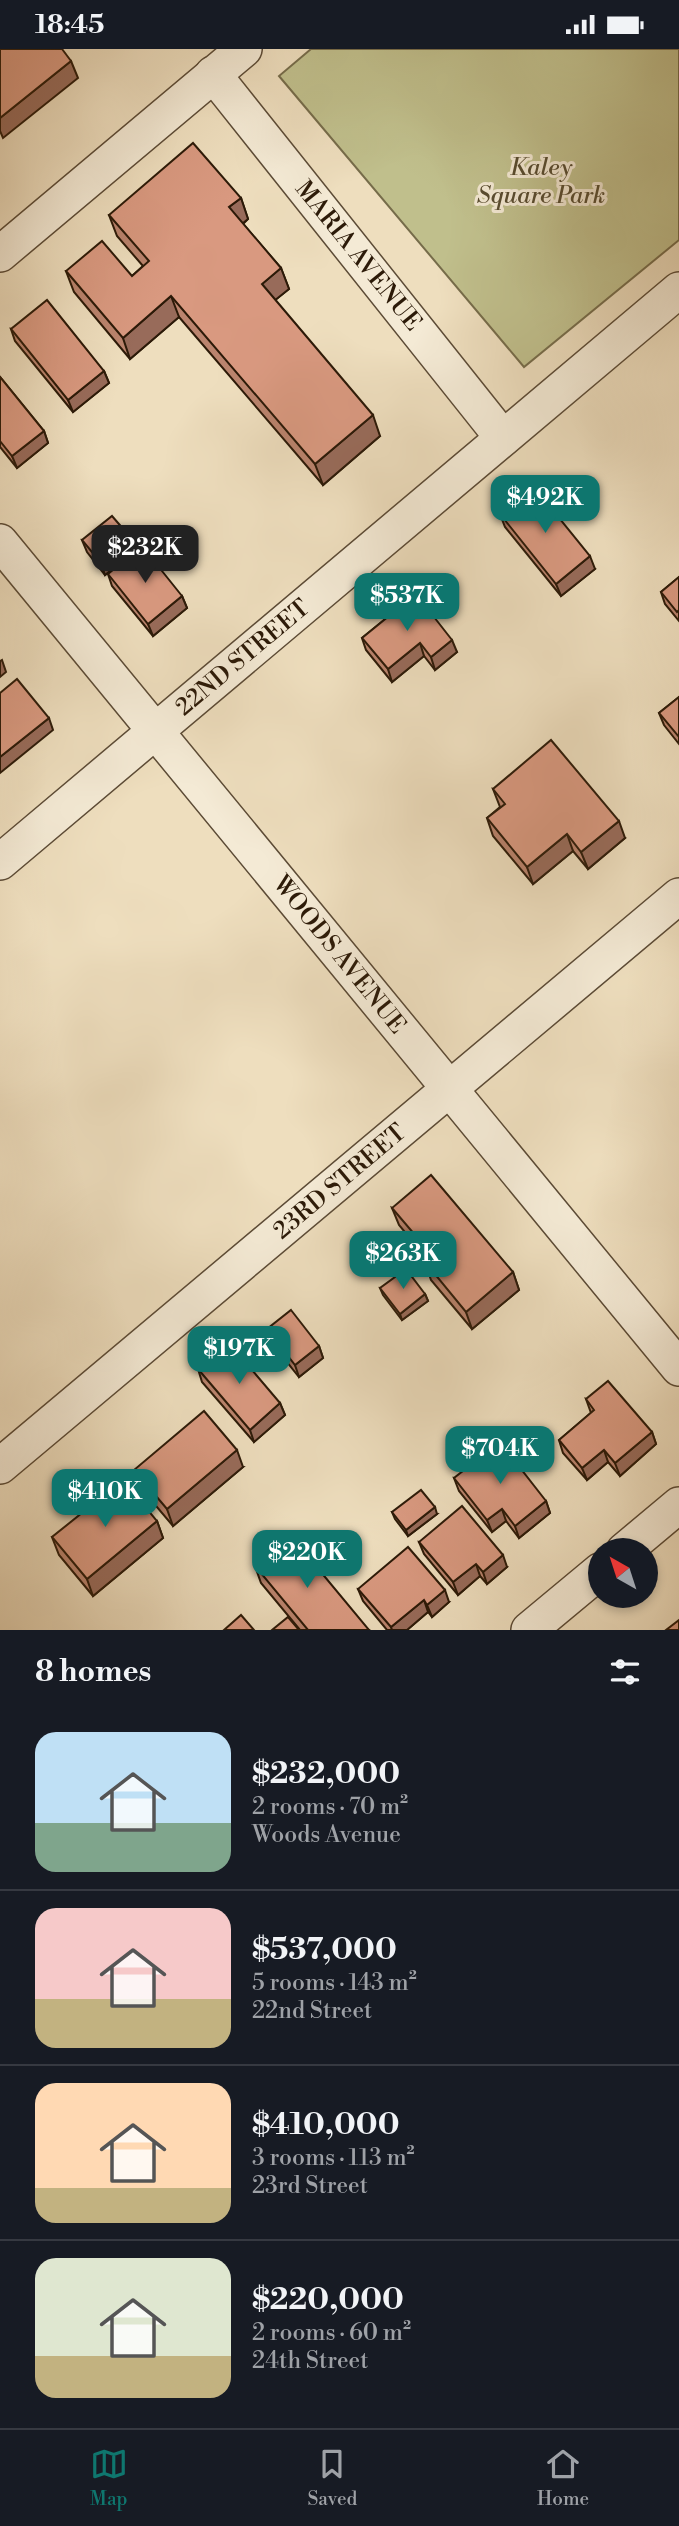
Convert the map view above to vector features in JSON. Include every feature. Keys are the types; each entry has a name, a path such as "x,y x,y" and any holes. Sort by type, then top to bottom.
{"street":[{"path":"0,254 244,49"},
{"name":"MARIA AVENUE","path":"213,74 503,438"},
{"name":"22ND STREET","path":"0,862 679,291"},
{"name":"WOODS AVENUE","path":"0,543 679,1368"},
{"name":"23RD STREET","path":"0,1466 679,896"},
{"path":"640,1538 679,1505"},
{"path":"529,1630 588,1581"}],"green space":[{"name":"Kaley Square Park","path":"311,49 679,49 679,240 524,367 279,76"}],"building":[{"path":"0,49 62,49 71,61 0,118"},
{"path":"193,143 241,198 229,207 281,268 262,284 373,415 315,464 171,296 123,338 66,271 102,241 132,276 149,261 109,215"},
{"path":"47,300 104,371 68,400 11,329"},
{"path":"0,377 44,431 12,456 0,441"},
{"path":"534,487 590,556 556,584 500,514"},
{"path":"112,516 131,538 101,563 82,540"},
{"path":"142,546 182,596 148,624 108,574"},
{"path":"679,577 679,610 677,612 661,592"},
{"path":"416,594 452,640 431,657 420,643 388,669 362,638"},
{"path":"17,679 49,718 0,757 0,693"},
{"path":"679,697 679,737 659,713"},
{"path":"551,740 619,821 581,852 567,834 527,867 487,818 505,804 493,789"},
{"path":"431,1175 513,1272 466,1312 425,1262 433,1256 392,1208"},
{"path":"406,1269 425,1294 400,1314 380,1288"},
{"path":"291,1310 319,1346 295,1365 267,1329"},
{"path":"229,1343 280,1403 250,1430 198,1369"},
{"path":"608,1381 652,1432 615,1463 604,1450 582,1468 559,1440 594,1410 586,1399"},
{"path":"204,1411 237,1450 167,1509 134,1470"},
{"path":"500,1442 546,1501 515,1526 502,1509 487,1520 454,1478"},
{"path":"123,1480 157,1521 87,1579 52,1537"},
{"path":"421,1490 435,1507 406,1530 392,1512"},
{"path":"462,1506 503,1555 483,1572 476,1564 453,1582 419,1542"},
{"path":"291,1536 369,1630 308,1630 255,1566"},
{"path":"408,1547 445,1590 427,1605 424,1600 391,1627 358,1589"},
{"path":"241,1615 254,1630 224,1630"},
{"path":"288,1617 299,1630 272,1630"},
{"path":"679,1620 679,1630 666,1630"}]}
